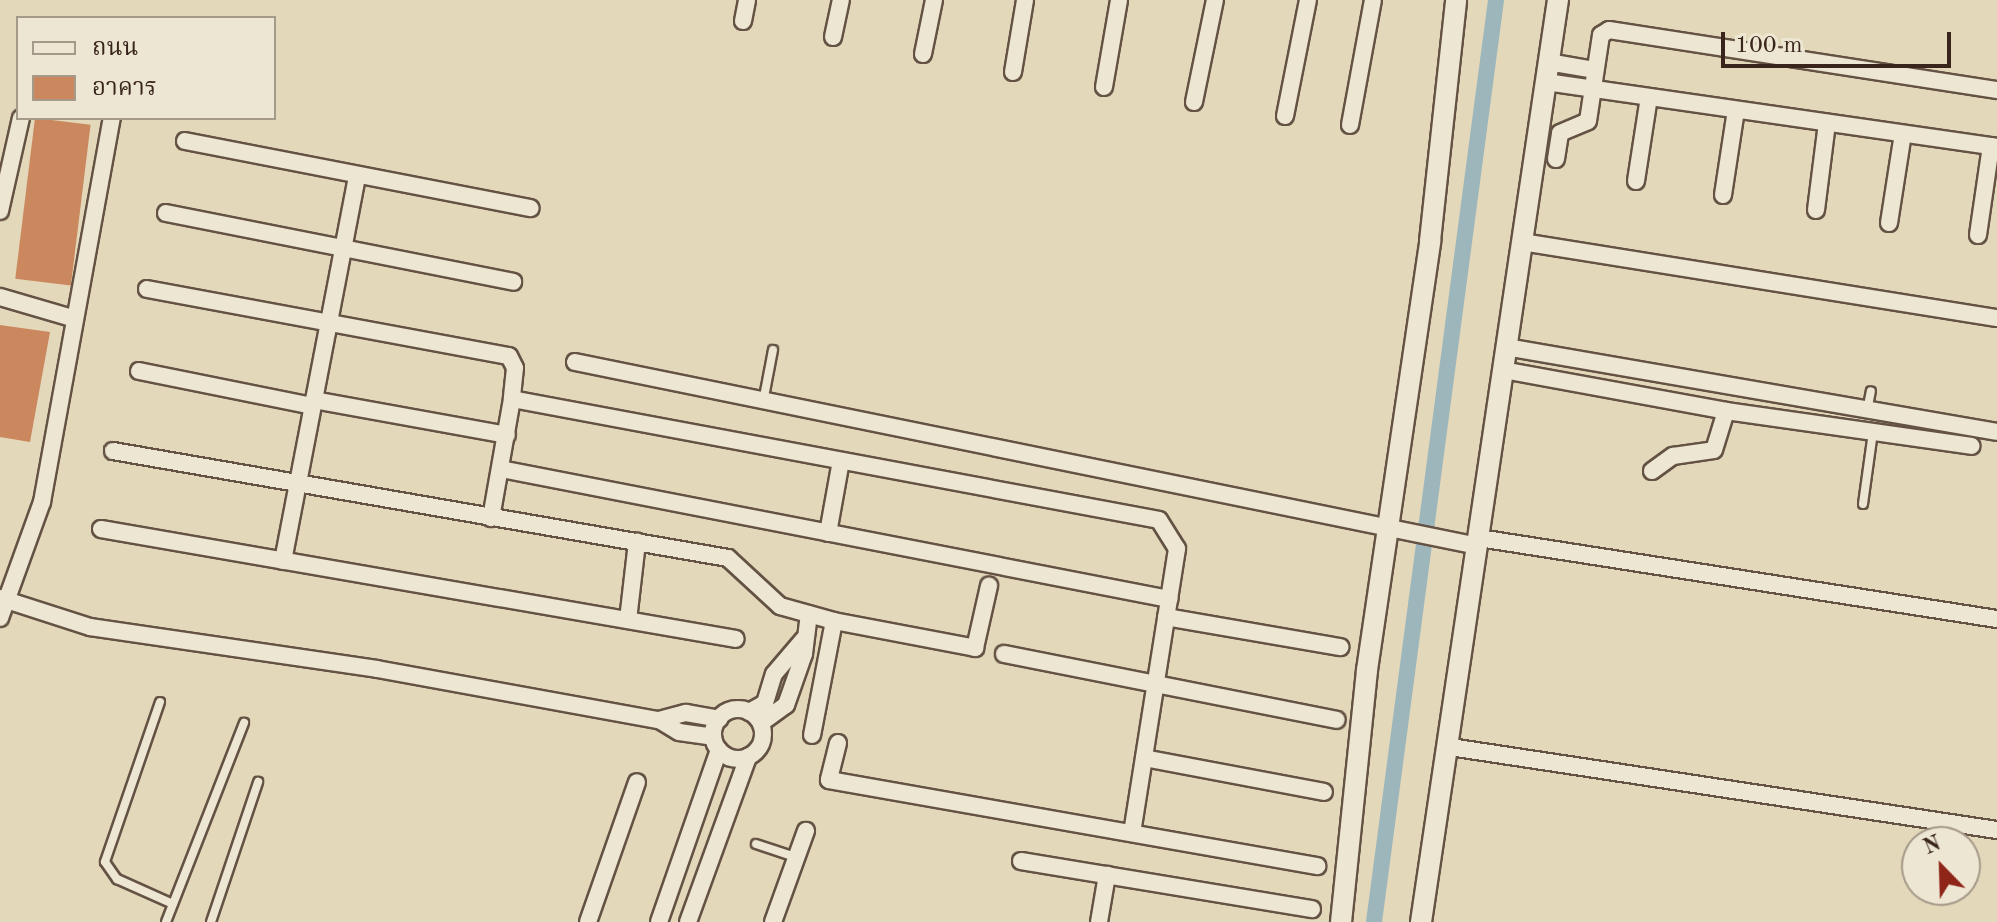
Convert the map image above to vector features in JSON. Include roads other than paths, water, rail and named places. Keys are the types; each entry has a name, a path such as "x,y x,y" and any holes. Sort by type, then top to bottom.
{"street":[{"path":"743,21 747,0"},
{"path":"833,37 841,0"},
{"path":"923,54 934,0"},
{"path":"1013,72 1025,0"},
{"path":"1104,87 1119,0"},
{"path":"1194,102 1215,0"},
{"path":"1285,116 1308,0"},
{"path":"1350,125 1373,0"},
{"path":"1341,922 1396,530 1456,0"},
{"path":"1421,922 1450,747 1474,543 1558,0"},
{"path":"1556,159 1560,133 1588,121 1601,35 1609,30 1997,90"},
{"path":"1547,72 1595,70"},
{"path":"1547,72 1593,89 1994,147 1978,235"},
{"path":"1636,181 1649,97"},
{"path":"1723,195 1736,110"},
{"path":"0,211 21,120"},
{"path":"0,618 2,599 42,502 72,318 112,120"},
{"path":"1816,210 1827,123"},
{"path":"1889,223 1903,134"},
{"path":"185,141 531,208"},
{"path":"283,561 314,403 325,322 357,176"},
{"path":"166,213 513,282"},
{"path":"1522,242 1997,318"},
{"path":"147,289 509,356 515,368 512,399 491,518"},
{"path":"0,297 72,318"},
{"path":"1506,347 1867,412 1997,432"},
{"path":"575,362 764,397 1396,530 1997,619"},
{"path":"1503,370 1726,411 1972,446"},
{"path":"139,371 507,435"},
{"path":"512,399 1159,520 1177,549 1132,832"},
{"path":"1652,471 1673,456 1714,450 1726,411"},
{"path":"113,451 736,561 773,602 834,621 975,648 989,586"},
{"path":"828,533 841,461"},
{"path":"501,469 1169,599"},
{"path":"101,529 736,639"},
{"path":"628,620 637,542"},
{"path":"2,599 90,627 377,669 659,720 679,732 716,744 731,758 748,757"},
{"path":"688,922 748,757 761,745 755,717 765,703 774,674 803,640 809,614"},
{"path":"1166,617 1340,647"},
{"path":"812,735 834,621"},
{"path":"1004,654 1337,720"},
{"path":"659,922 716,744 719,719 731,710 755,717"},
{"path":"659,720 686,713 719,719"},
{"path":"838,743 829,780 1317,866"},
{"path":"1450,747 1997,830"},
{"path":"1144,758 1324,792"},
{"path":"588,922 637,782"},
{"path":"773,922 806,831"},
{"path":"1021,861 1312,909"},
{"path":"1099,922 1107,875"}],"lane":[{"path":"764,397 773,350"},
{"path":"1867,412 1871,391"},
{"path":"1863,504 1873,432"},
{"path":"160,702 105,862 117,879 173,904"},
{"path":"166,922 244,723"},
{"path":"211,922 258,782"},
{"path":"756,844 798,859"}],"waterway":[{"path":"1374,922 1496,0"}]}
